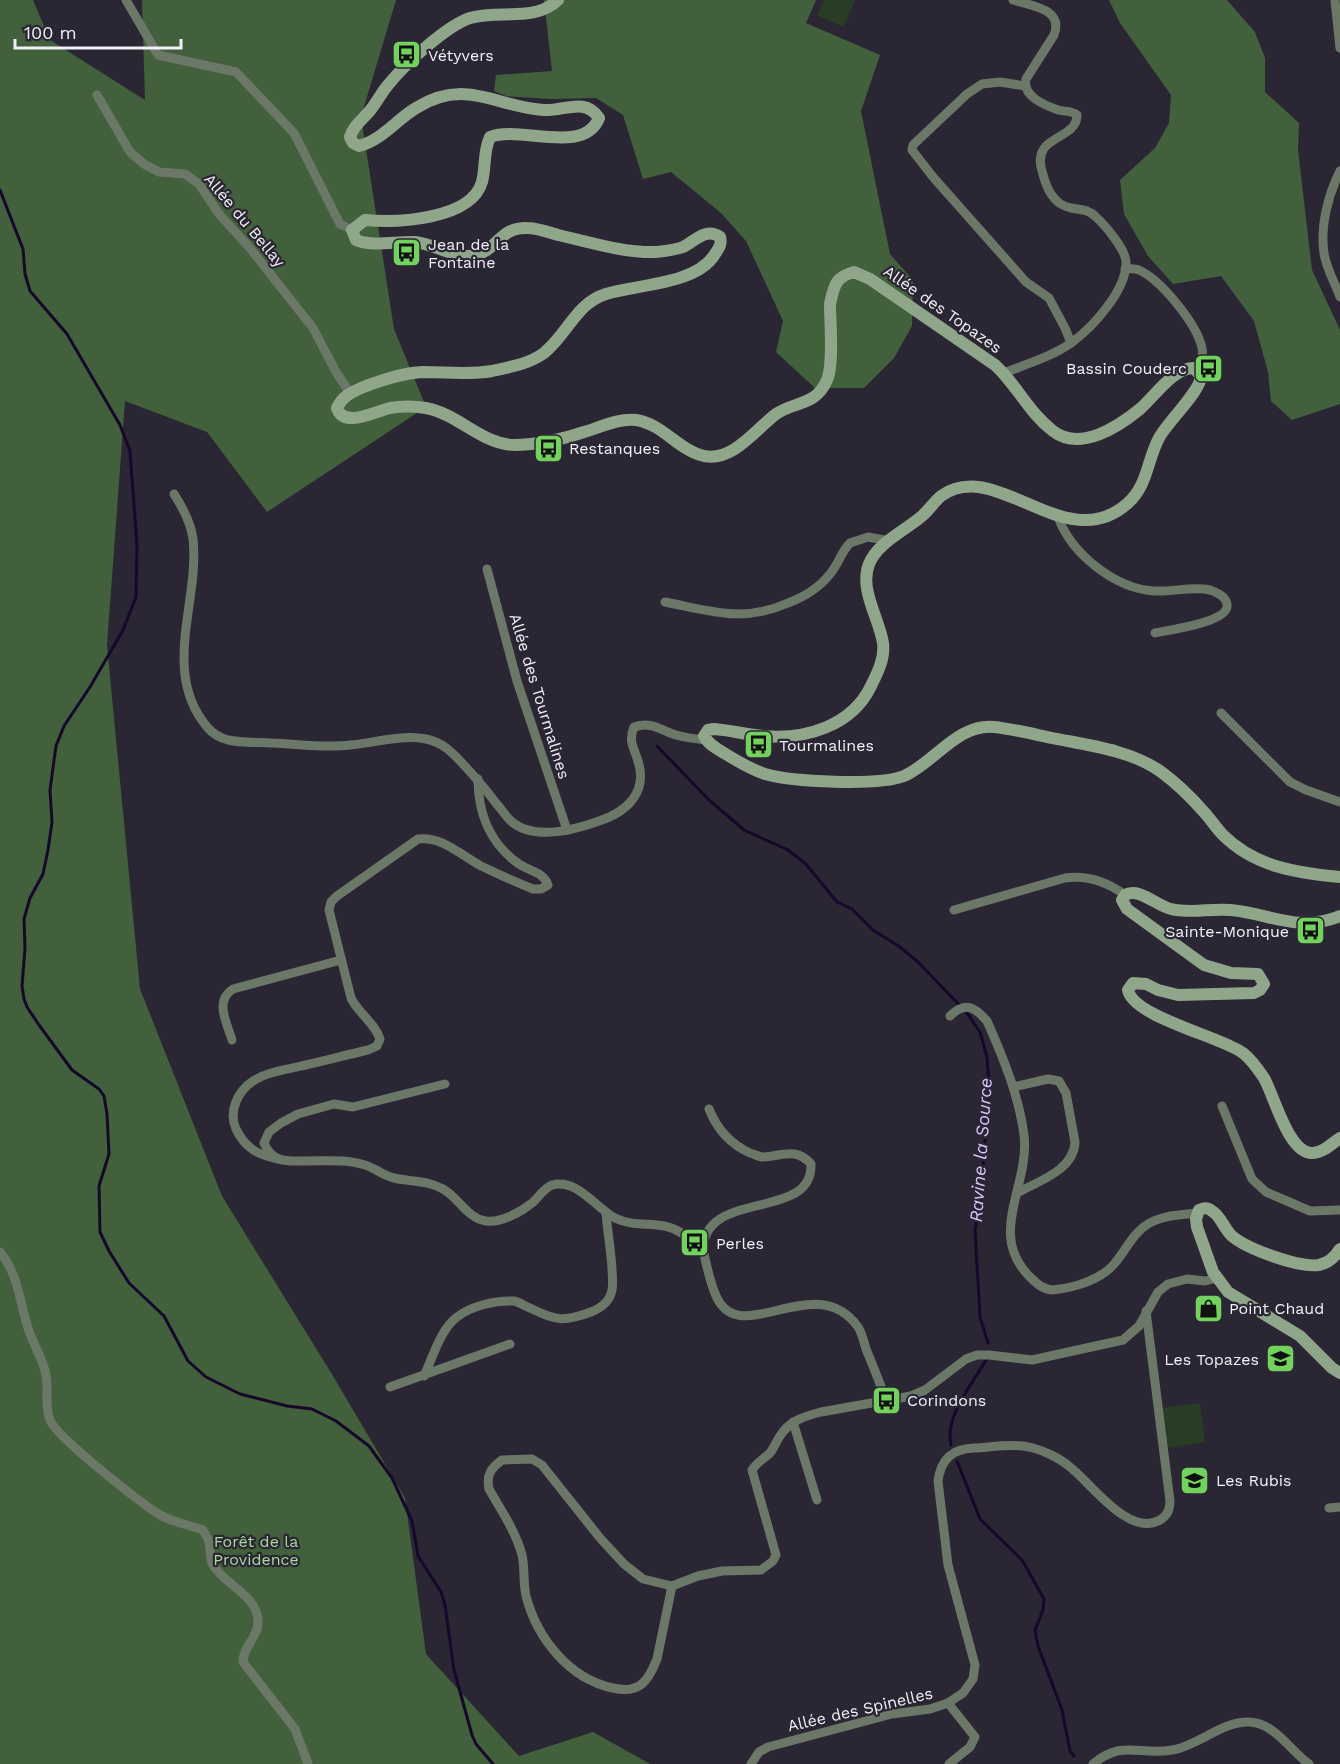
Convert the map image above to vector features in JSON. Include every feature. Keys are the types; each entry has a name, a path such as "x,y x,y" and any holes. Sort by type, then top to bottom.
{"main road":[{"path":"350,393 393,376 419,372 452,374 489,371 521,364 543,353 552,345 581,308 593,300 606,294 682,277 712,258 721,241 716,234 706,234 682,247 671,250 642,251 522,228 507,232 483,253 464,256 416,242 363,243 356,240 352,230 355,225 365,220 399,221 451,211 471,200 482,182 483,159 490,137 499,133 551,137 578,136 592,129 599,118 589,108 581,106 545,110 465,93 442,97 418,106 370,143 359,146 353,143 350,137 352,129 371,110 387,85 439,37 455,26 471,18 537,12 549,8 558,0"},
{"name":"Allée des Topazes","path":"350,393 337,408 342,415 347,417 356,418 399,407 424,407 453,417 481,435 518,445 559,439 627,420 646,423 666,432 686,448 706,456 716,456 736,448 776,415 785,409 806,403 822,389 830,371 832,293 839,278 854,272 880,285 985,357 1004,373 1031,411 1042,422 1055,433 1073,440 1091,437 1109,430 1139,410 1187,368 1199,371"},
{"path":"1199,371 1200,387 1173,416 1157,441 1148,472 1140,489 1129,502 1115,512 1090,520 1071,520 997,492 966,486 956,488 941,496 922,516 878,551 869,562 866,573 870,598 883,645 883,658 868,692 844,718 827,728 814,732 764,736 714,729 705,732 706,740 744,766 765,774 788,779 870,782 906,775 960,736 991,726 1077,743 1138,759 1158,770 1203,810 1223,835 1252,858 1273,866 1340,877"},
{"path":"1340,916 1317,922 1281,922 1230,910 1181,911 1158,904 1138,893 1130,892 1122,900 1127,909 1204,965 1231,973 1258,974 1264,984 1254,993 1179,995 1158,990 1146,984 1133,983 1128,990 1132,1000 1169,1021 1243,1053 1256,1066 1265,1080 1284,1124 1302,1150 1311,1153 1326,1149 1340,1138"},
{"path":"1340,1249 1335,1262 1302,1265 1257,1250 1230,1234 1215,1212 1203,1208 1197,1214 1197,1227 1213,1272 1228,1292 1300,1336 1340,1373"}],"street":[{"path":"126,0 158,55 236,72 294,133 340,224 352,230"},
{"path":"1004,373 1056,352 1071,343 1111,303 1126,262 1123,251 1098,219 1088,211 1068,208 1051,196 1041,169 1041,153 1044,146 1071,128 1077,115 1056,109 1030,95 1025,86 1030,72 1054,35 1057,28 1056,21 1048,11 1013,0"},
{"path":"1335,0 1340,48"},
{"path":"1025,86 1000,82 982,84 967,94 913,145 912,150 1026,282 1049,298 1071,343"},
{"name":"Allée du Bellay","path":"97,95 130,152 144,164 159,172 185,174 199,184 219,214 249,247 313,328 350,393"},
{"path":"1340,171 1322,229 1324,255 1340,297"},
{"path":"1125,269 1136,269 1152,278 1188,318 1200,340 1203,351 1199,371"},
{"path":"174,494 189,522 193,539 184,639 184,669 193,702 207,727 221,737 237,741 327,746 412,738 425,739 445,746 478,779 511,822 523,829 536,832 567,830 602,820 627,807 636,797 640,787 641,775 631,744 634,727 644,724 653,725 676,735 706,740"},
{"path":"1058,517 1063,530 1078,549 1104,573 1119,582 1135,588 1157,591 1209,590 1218,593 1227,602 1228,607 1225,612 1214,620 1155,633"},
{"path":"665,602 732,614 753,614 774,609 799,599 818,586 830,574 850,543 868,537 890,541"},
{"name":"Allée des Tourmalines","path":"487,569 517,681 567,830"},
{"path":"1221,713 1290,782 1340,802"},
{"path":"478,779 480,810 487,828 507,854 520,864 540,874 548,885 541,889 533,888 478,864 434,839 418,839 337,896 331,902 328,910 351,998 355,1006 378,1032 380,1039 377,1046 368,1050 269,1074 252,1082 239,1095 233,1109 234,1125 240,1138 250,1149 263,1156 290,1161 339,1161 366,1165 392,1178 431,1183 457,1198 474,1216 487,1222 518,1213 550,1186 560,1184 574,1187 618,1219 639,1225 663,1226 675,1230 688,1236 703,1250"},
{"path":"954,910 1065,878 1081,876 1109,885 1125,895"},
{"path":"232,1040 222,1005 226,993 233,989 341,960"},
{"path":"950,1016 957,1008 969,1007 979,1011 987,1021 1017,1098 1024,1137 1023,1166 1009,1233 1014,1256 1019,1266 1037,1284 1047,1289 1059,1289 1103,1274 1115,1263 1138,1231 1155,1220 1197,1214"},
{"path":"1012,1087 1048,1079 1059,1081 1066,1093 1076,1142 1072,1156 1062,1168 1017,1193"},
{"path":"278,1159 268,1152 264,1143 266,1137 281,1123 298,1114 334,1104 352,1107 445,1084"},
{"path":"1222,1106 1252,1179 1266,1192 1310,1210 1340,1210"},
{"path":"709,1109 722,1134 741,1149 761,1157 788,1152 800,1154 811,1164 811,1172 800,1190 790,1197 735,1211 713,1225 706,1236 703,1250 717,1300 735,1314 745,1317 801,1304 832,1307 858,1328 886,1400"},
{"path":"423,1376 447,1326 465,1312 495,1302 516,1301 548,1317 561,1320 571,1319 598,1309 604,1304 612,1293 613,1287 606,1212"},
{"path":"0,1252 10,1265 28,1328 46,1376 46,1406 51,1423 66,1440 93,1463 161,1515 203,1530 209,1540 210,1557 214,1566 249,1599 257,1612 258,1626 243,1654 243,1662 295,1729 308,1764"},
{"path":"672,1586 657,1659 652,1671 639,1687 631,1690 607,1687 574,1671 560,1659 549,1644 529,1607 525,1593 522,1556 516,1539 489,1489 487,1480 489,1472 502,1460 532,1459 542,1465 577,1511 624,1564 644,1579 672,1586 698,1576 722,1571 761,1570 773,1561 776,1554 753,1470 757,1463 771,1452 781,1434 793,1422 821,1412 897,1400 925,1390 966,1359 977,1355 989,1354 1032,1360 1123,1340 1139,1326 1158,1292 1168,1284 1187,1279 1205,1281 1217,1278"},
{"name":"Allée des Spinelles","path":"751,1764 759,1752 768,1747 892,1713 930,1709 948,1703 963,1693 973,1679 975,1665 948,1565 938,1481 939,1469 951,1454 962,1448 1008,1446 1033,1448 1068,1465 1112,1508 1124,1516 1144,1523 1157,1522 1163,1518 1170,1507 1170,1501 1146,1311"},
{"path":"390,1388 510,1344"},
{"path":"793,1422 818,1500"},
{"path":"1329,1508 1340,1507"},
{"path":"948,1703 975,1737 970,1747 949,1764"},
{"path":"1093,1764 1112,1751 1124,1748 1152,1752 1173,1750 1192,1744 1236,1723 1250,1722 1263,1725 1275,1733 1309,1764"}],"green space":[{"name":"Forêt de la Providence","path":"0,0 33,0 50,40 145,100 142,0 396,0 361,117 394,329 426,407 267,512 207,432 125,401 107,645 140,989 222,1196 405,1498 426,1654 519,1756 593,1732 650,1764 0,1764"},
{"path":"544,0 816,0 806,23 880,55 861,111 890,254 913,280 912,326 894,358 864,388 815,388 776,352 783,321 746,241 721,213 671,172 643,179 623,115 596,98 549,99 506,96 494,91 496,75 552,71"},
{"path":"824,0 855,0 844,27 817,16"},
{"path":"1109,0 1227,0 1255,32 1265,58 1265,92 1299,123 1298,150 1312,270 1340,330 1340,404 1292,420 1271,401 1268,372 1254,321 1221,276 1173,284 1148,256 1124,214 1120,180 1155,148 1169,123 1171,95 1120,23"},
{"path":"1200,1403 1205,1442 1167,1448 1161,1408"}],"waterway":[{"path":"0,190 23,249 25,274 30,291 67,334 120,425 130,451 137,545 136,597 123,630 64,726 56,746 50,790 52,822 48,850 43,874 30,898 24,919 25,948 22,986 24,999 39,1025 72,1070 99,1089 104,1096 109,1154 99,1186 100,1232 129,1283 164,1316 188,1361 206,1377 240,1394 287,1406 312,1409 336,1421 369,1446 392,1478 412,1521 418,1556 441,1592 445,1605 454,1670 472,1735 476,1744 493,1764"},
{"name":"Ravine la Source","path":"657,746 709,800 744,830 788,850 805,863 837,902 852,909 873,930 918,962 967,1013 980,1032 987,1057 989,1083 981,1199 975,1230 980,1317 988,1343"},
{"name":"Ravine la Source","path":"951,1445 950,1434 956,1412 987,1358"},
{"name":"Ravine la Source","path":"957,1461 980,1519 1022,1560 1044,1599 1043,1610 1035,1630 1038,1646 1062,1710 1070,1751 1074,1756"}],"place":[{"name":"Vétyvers","path":"407,55"},
{"name":"Jean de la Fontaine","path":"407,253"},
{"name":"Bassin Couderc","path":"1208,368"},
{"name":"Restanques","path":"548,448"},
{"name":"Tourmalines","path":"758,745"},
{"name":"Sainte-Monique","path":"1310,931"},
{"name":"Perles","path":"695,1243"},
{"name":"Point Chaud","path":"1208,1308"},
{"name":"Les Topazes","path":"1280,1359"},
{"name":"Corindons","path":"886,1400"},
{"name":"Les Rubis","path":"1195,1480"}]}
